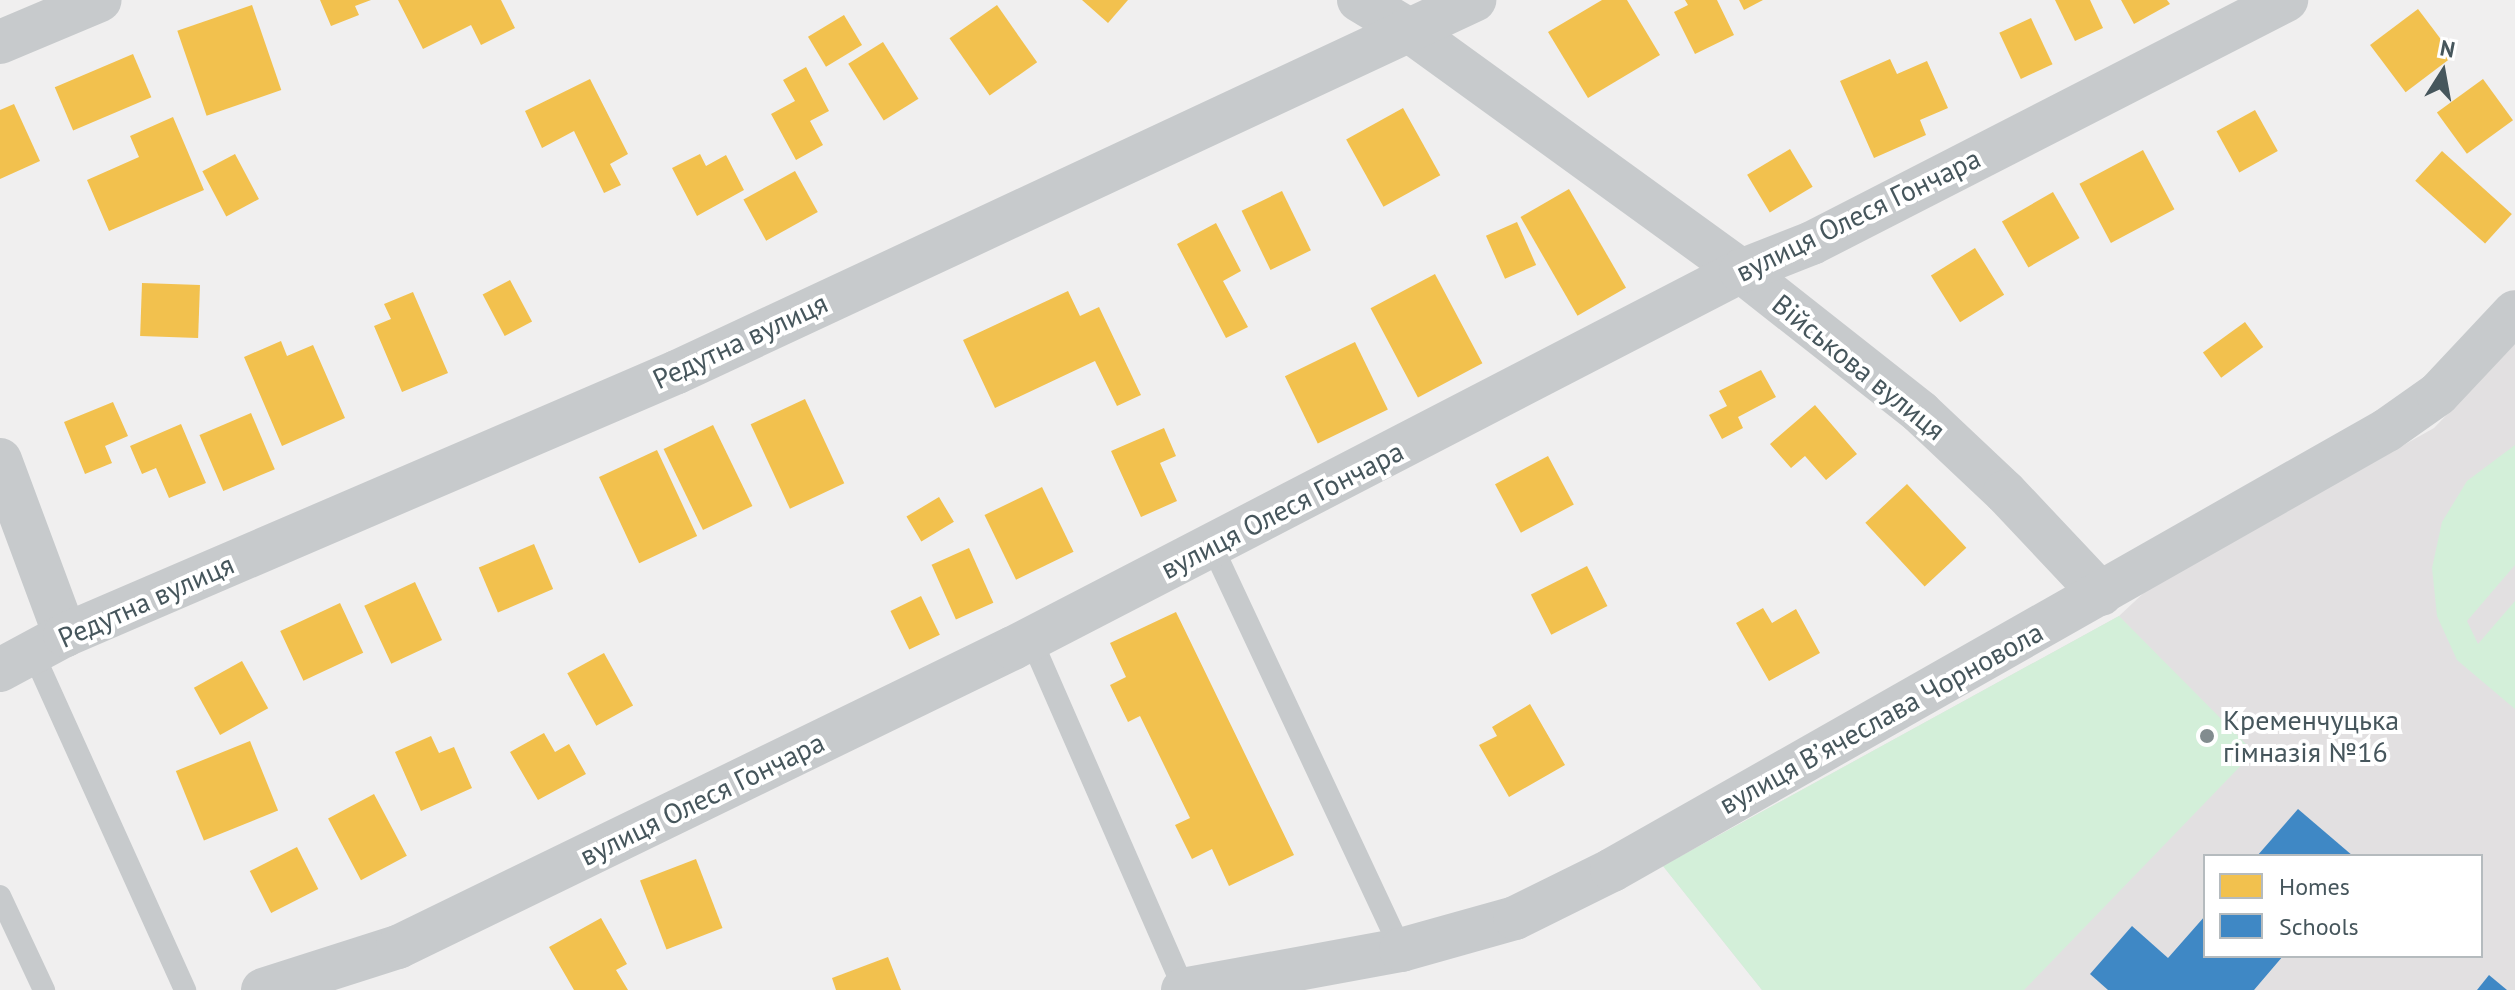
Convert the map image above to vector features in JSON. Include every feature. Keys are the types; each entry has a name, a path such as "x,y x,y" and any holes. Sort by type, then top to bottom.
{"street":[{"path":"0,42 100,0"},
{"name":"Військова вулиця","path":"1359,0 1407,29 1741,271 1920,412 2005,492 2101,594"},
{"name":"Редутна вулиця","path":"33,653 677,372 1474,0"},
{"name":"вулиця Олеся Гончара","path":"263,990 398,947 1031,639 1741,271 1812,243 2286,0"},
{"name":"вулиця Вʼячеслава Чорновола","path":"1184,990 1401,950 1515,918 1612,870 2387,430 2438,394 2515,312"},
{"path":"0,460 33,653"}],"lane":[{"path":"1212,546 1401,950"},
{"path":"1031,639 1184,990"},
{"path":"33,653 185,990"},
{"path":"0,896 44,990"}],"shaded area":[{"name":"Кременчуцька гімназія №16","path":"2515,344 2515,990 1762,990 1663,866 2119,616 2149,588 2434,428"}],"green space":[{"path":"2515,445 2515,565 2467,621 2478,644 2515,601 2515,709 2457,660 2437,616 2432,568 2442,522 2467,481"},
{"path":"2119,616 2254,752 2024,990 1762,990 1663,866"}],"building: Homes":[{"path":"320,0 371,0 355,6 359,15 331,26"},
{"path":"398,0 501,0 515,28 481,45 471,25 423,49"},
{"path":"1082,0 1128,0 1108,23"},
{"path":"1602,0 1627,0 1660,55 1588,98 1548,32"},
{"path":"1685,0 1717,0 1734,35 1695,54 1674,12 1688,5"},
{"path":"1739,0 1763,0 1744,10"},
{"path":"2055,0 2090,0 2103,28 2075,41"},
{"path":"2121,0 2167,0 2170,4 2134,24"},
{"path":"252,5 281,90 207,116 177,31"},
{"path":"997,5 1037,62 990,96 949,38"},
{"path":"2418,9 2454,56 2406,92 2370,45"},
{"path":"844,15 862,45 826,67 808,37"},
{"path":"2031,18 2053,64 2021,79 1999,33"},
{"path":"883,42 919,99 884,121 848,64"},
{"path":"133,54 151,97 73,130 55,87"},
{"path":"1890,59 1897,74 1927,61 1948,108 1920,120 1926,135 1874,158 1840,81"},
{"path":"806,67 829,111 810,121 823,145 796,160 771,114 795,101 783,80"},
{"path":"590,79 628,154 610,164 621,185 604,193 574,131 542,148 525,111"},
{"path":"2483,79 2513,120 2467,154 2437,113"},
{"path":"14,104 40,161 0,179 0,110"},
{"path":"1403,108 1440,175 1383,207 1346,140"},
{"path":"2255,110 2278,151 2239,172 2217,131"},
{"path":"173,117 204,190 109,231 87,180 139,157 130,136"},
{"path":"1790,149 1813,187 1770,212 1747,175"},
{"path":"2143,150 2174,209 2111,243 2079,184"},
{"path":"2442,151 2512,214 2485,244 2415,181"},
{"path":"235,154 259,199 226,216 202,171"},
{"path":"700,154 706,166 726,155 744,190 697,216 672,168"},
{"path":"795,171 818,212 766,241 743,200"},
{"path":"1569,189 1626,288 1578,316 1521,217"},
{"path":"1282,191 1311,250 1270,270 1242,211"},
{"path":"2053,192 2080,238 2028,267 2002,222"},
{"path":"1517,222 1536,265 1505,279 1486,236"},
{"path":"1216,223 1241,271 1223,281 1248,327 1226,338 1177,244"},
{"path":"1975,248 2004,295 1960,322 1931,276"},
{"path":"1435,274 1482,363 1418,397 1371,308"},
{"path":"510,280 532,321 505,336 483,295"},
{"path":"142,283 200,285 198,338 140,336"},
{"path":"1068,291 1080,316 1099,307 1141,395 1117,406 1095,361 995,408 963,340"},
{"path":"413,292 448,373 402,392 374,326 391,319 384,304"},
{"path":"2245,322 2263,347 2221,378 2203,353"},
{"path":"281,341 287,356 313,345 345,418 282,446 244,357"},
{"path":"1355,342 1388,409 1318,444 1285,376"},
{"path":"1761,370 1776,397 1738,417 1743,428 1722,439 1709,415 1727,406 1719,391"},
{"path":"805,399 844,483 790,509 751,424"},
{"path":"113,402 128,436 105,446 112,463 85,474 64,422"},
{"path":"1815,405 1857,454 1826,480 1805,456 1791,468 1770,444"},
{"path":"251,413 275,469 223,491 199,435"},
{"path":"181,424 206,483 169,498 156,468 142,474 130,446"},
{"path":"713,425 752,506 703,530 664,449"},
{"path":"1164,428 1176,456 1160,463 1177,501 1141,517 1111,451"},
{"path":"657,450 697,536 639,563 599,477"},
{"path":"1548,456 1574,505 1521,533 1495,484"},
{"path":"1907,484 1966,548 1925,587 1865,523"},
{"path":"1042,487 1074,552 1016,580 984,515"},
{"path":"939,497 954,522 921,541 906,517"},
{"path":"534,544 553,589 498,613 479,567"},
{"path":"969,548 993,603 956,619 932,565"},
{"path":"1587,566 1607,606 1551,635 1531,595"},
{"path":"415,582 442,640 391,664 364,606"},
{"path":"921,596 940,635 909,650 890,611"},
{"path":"340,603 363,653 303,681 280,631"},
{"path":"1763,608 1772,623 1796,609 1820,653 1769,681 1736,623"},
{"path":"1176,612 1294,855 1229,886 1212,849 1192,859 1175,825 1190,818 1140,716 1128,722 1110,685 1126,677 1110,643"},
{"path":"604,653 633,705 596,726 567,673"},
{"path":"242,661 268,708 220,735 194,688"},
{"path":"1530,704 1565,765 1509,797 1479,745 1497,736 1492,727"},
{"path":"544,733 555,752 569,744 586,774 538,800 510,752"},
{"path":"431,736 439,753 454,747 472,788 421,811 395,752"},
{"path":"250,741 278,811 204,841 176,771"},
{"path":"374,794 407,856 361,880 328,818"},
{"path":"297,847 318,889 271,913 250,871"},
{"path":"696,859 723,928 667,950 640,881"},
{"path":"601,918 627,964 616,970 628,990 574,990 549,947"},
{"path":"888,957 901,990 836,990 832,978"}],"building: Schools":[{"path":"2298,809 2351,854 2259,854"},
{"path":"2203,918 2203,958 2281,958 2254,990 2108,990 2090,974 2132,926 2168,958"},
{"path":"2489,975 2507,990 2477,990"}],"place":[{"name":"Кременчуцька гімназія №16","path":"2207,736"}]}
